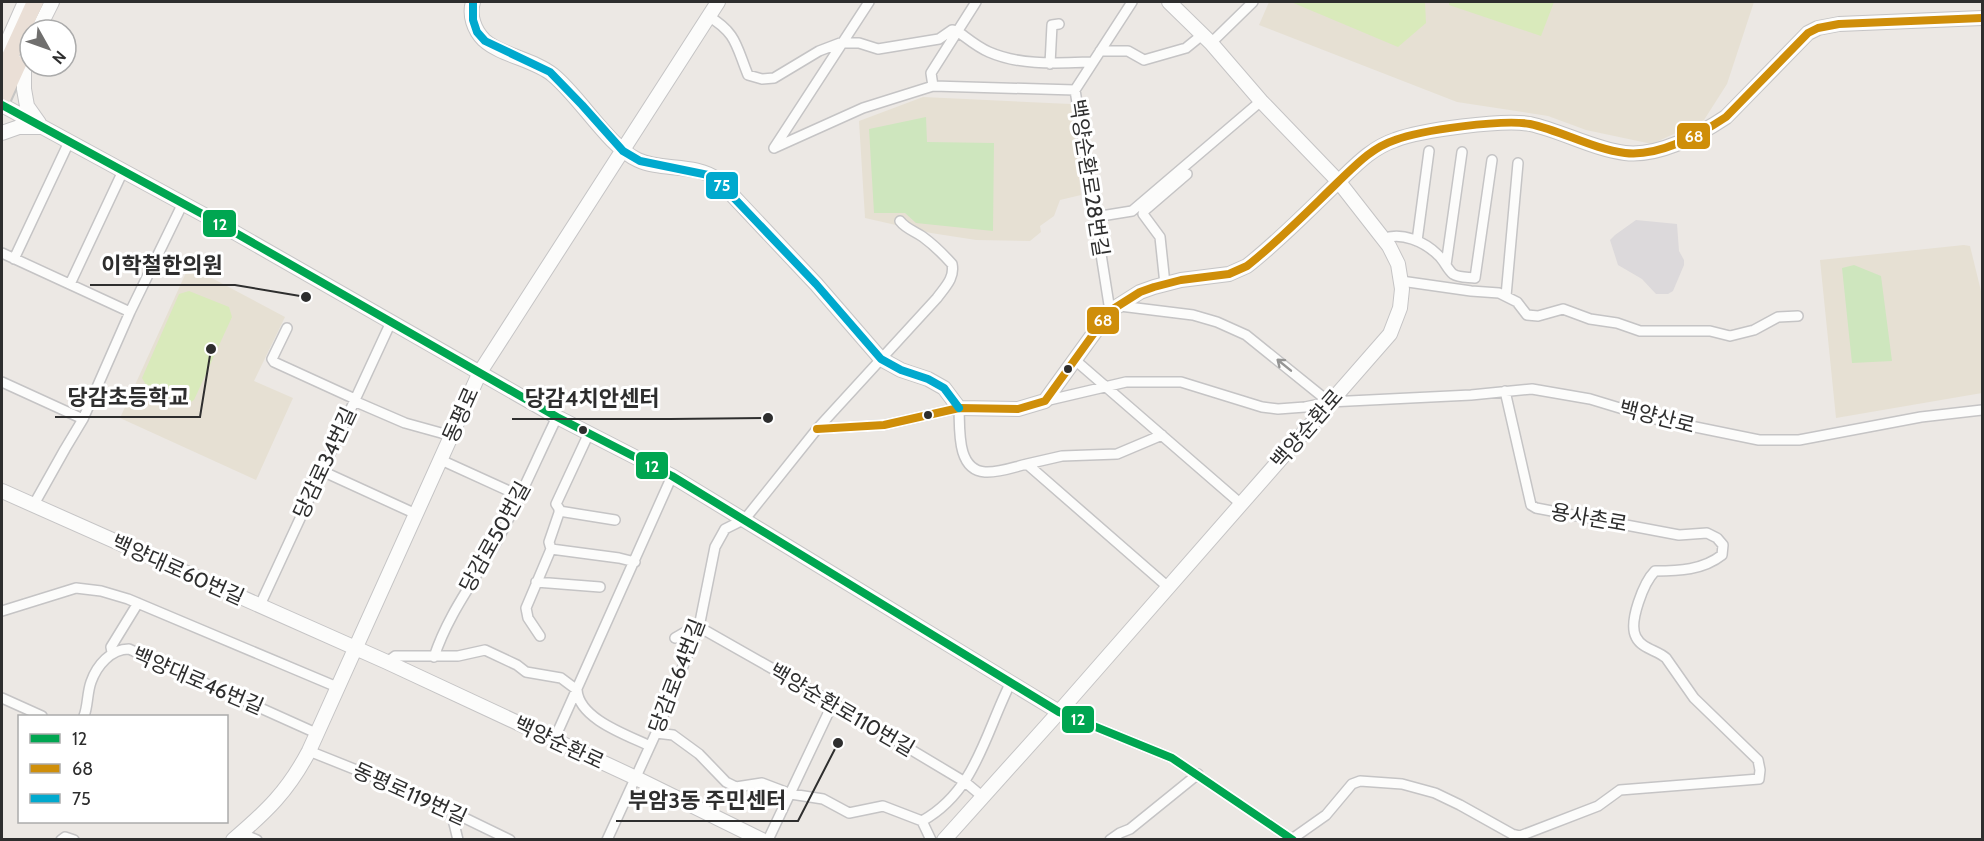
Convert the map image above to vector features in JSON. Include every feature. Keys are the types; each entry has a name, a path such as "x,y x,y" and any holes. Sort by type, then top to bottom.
{"highway":[{"path":"2,74 35,2"},
{"path":"39,18 47,2"},
{"path":"2,105 18,67"}],"main road":[{"path":"2,54 25,2"},
{"path":"44,18 52,2"},
{"path":"473,2 472,20 477,32 485,41 550,72 623,151 640,161 705,174 718,180 816,284 881,359 900,370 928,379 944,388 959,408 1018,409 1046,401 1115,309 1140,292 1165,284 1229,274 1247,266 1367,155 1393,140 1417,134 1499,123 1521,123 1538,126 1626,154 1659,151 1726,117 1797,43 1818,28 1839,24 1983,18"},
{"name":"동평로","path":"237,836 268,809 296,777 480,372 718,2"},
{"name":"백양순환로","path":"944,840 1390,334 1401,308 1401,281 1394,254 1383,238 1339,182 1169,2"},
{"path":"18,74 2,105 183,203 557,417 672,476 1059,712"},
{"path":"24,78 27,106 42,127"},
{"path":"2,133 19,127 42,127"},
{"name":"백양대로60번길","path":"2,491 355,648"},
{"name":"백양순환로","path":"355,648 636,778 762,840"}],"street":[{"path":"869,2 774,148 863,108 933,86 1075,90"},
{"path":"933,86 931,73 976,2"},
{"name":"백양순환로28번길","path":"1115,309 1095,217 1075,90 1132,2"},
{"path":"1100,51 1128,51 1144,60 1186,48 1206,39 1253,2"},
{"path":"708,16 722,24 734,39 748,75 762,79 774,78 819,51 842,43 859,43 878,49 939,39 952,30 989,52 1008,57 1050,64 1093,62"},
{"path":"1050,64 1052,25 1059,24"},
{"path":"1095,217 1132,211 1261,100"},
{"path":"14,259 69,142"},
{"path":"1417,242 1429,151"},
{"path":"1446,265 1462,152"},
{"path":"1383,238 1391,235 1417,242 1438,254 1452,273 1457,276 1476,278 1492,160"},
{"path":"1506,296 1518,163"},
{"path":"70,284 123,171"},
{"path":"1165,284 1160,237 1143,214 1187,174"},
{"path":"33,506 64,448 83,419 130,312 183,203"},
{"name":"당감로64번길","path":"608,840 656,733 699,627 718,540 725,529 745,519 817,429 938,298 951,279 952,264 921,235 906,228 900,221"},
{"path":"2,253 130,312"},
{"path":"1401,281 1499,293 1517,302 1527,315 1538,316 1563,309 1590,319 1617,323 1640,331 1710,331 1730,336 1754,330 1778,317 1798,316"},
{"path":"1115,309 1193,315 1217,322 1246,335 1329,402"},
{"name":"당감로34번길","path":"260,605 391,322"},
{"path":"287,328 272,359 274,362 405,423 452,436"},
{"path":"1075,360 1241,504"},
{"name":"백양산로","path":"1046,401 1126,381 1181,382 1262,407 1278,409 1329,402 1471,395 1532,389 1571,395 1656,419 1759,440 1778,441 1799,440 1921,417 1983,410"},
{"path":"2,382 83,419"},
{"name":"용사촌로","path":"1293,839 1326,815 1352,784 1360,781 1402,784 1435,793 1512,834 1520,836 1598,806 1620,790 1759,779 1758,760 1694,699 1666,658 1650,651 1636,638 1632,624 1648,579 1655,571 1691,569 1706,564 1722,555 1723,545 1717,538 1707,533 1679,535 1536,508 1531,505 1505,391"},
{"path":"817,429 884,425 959,408 961,448 973,467 987,472 1062,456 1117,454 1162,435"},
{"name":"당감로50번길","path":"434,657 449,618 478,574 520,496 557,417"},
{"path":"540,636 528,618 526,608 551,549 549,542 560,512 556,504 589,433"},
{"path":"441,460 520,496"},
{"path":"1027,464 1168,587"},
{"path":"322,471 416,514"},
{"path":"554,740 672,476"},
{"path":"560,512 615,520"},
{"path":"551,549 635,562"},
{"path":"536,582 600,586"},
{"path":"2,611 76,588 101,591 138,603 337,687"},
{"path":"112,652 111,646 138,603"},
{"path":"675,638 694,627 699,627"},
{"name":"백양순환로110번길","path":"699,627 833,703 966,783 983,797"},
{"name":"백양대로46번길","path":"84,715 90,684 96,672 112,652 129,649 316,733"},
{"path":"387,662 395,656 458,656 485,650 517,665 526,672 561,678 577,690"},
{"path":"922,821 933,815 966,783 1011,682"},
{"path":"577,690 577,697 586,711 598,721 650,746"},
{"path":"2,698 38,715"},
{"path":"768,840 833,703"},
{"path":"1059,712 1172,758 1293,839"},
{"path":"656,733 673,735 699,754 726,782 736,787 762,783 791,794 823,799 849,813 883,806 922,821 931,840"},
{"name":"동평로119번길","path":"309,752 409,791 510,840"},
{"path":"1110,840 1123,836 1198,774"},
{"path":"451,811 458,840"},
{"path":"237,836 257,840"},
{"path":"61,840 65,837 74,840"}],"shaded area":[{"path":"1269,2 1754,2 1727,84 1704,120 1652,144 1586,130 1548,116 1457,102 1259,25"},
{"path":"923,97 1071,104 1081,195 1060,200 1054,216 1040,226 1041,232 1030,241 976,240 931,233 865,218 859,121"},
{"path":"1636,220 1677,224 1679,251 1684,265 1673,291 1668,294 1656,294 1642,279 1618,265 1610,240"},
{"path":"1970,246 1981,291 1982,393 1836,418 1820,260"},
{"path":"189,266 285,317 254,381 293,398 256,480 120,418"}],"green space":[{"path":"1291,2 1425,2 1426,23 1398,47"},
{"path":"1449,2 1554,2 1541,36 1449,5"},
{"path":"926,117 927,142 994,143 993,231 916,223 905,213 874,213 869,129"},
{"path":"1854,265 1881,276 1892,361 1852,363 1842,268"},
{"path":"189,291 229,307 232,317 194,400 186,405 148,388 142,378 179,294"}],"transit line":[{"name":"75","path":"473,2 473,20 477,32 485,41 550,72 623,151 640,161 713,176 816,284 881,359 944,388 959,408"},
{"name":"68","path":"817,429 884,425 959,408 1018,409 1045,401 1110,311 1140,292 1154,287 1181,280 1229,274 1247,266 1282,236 1350,170 1386,143 1407,136 1462,126 1518,123 1542,127 1613,151 1651,152 1691,137 1726,117 1808,33 1818,28 1839,24 1982,18"},
{"name":"12","path":"2,105 206,216 557,417 672,476 1059,712 1172,758 1293,840"}],"place":[{"name":"이학철한의원","path":"306,297"},
{"name":"당감초등학교","path":"211,349"},
{"name":"당감4치안센터","path":"768,418"},
{"name":"부암3동 주민센터","path":"838,743"}]}
